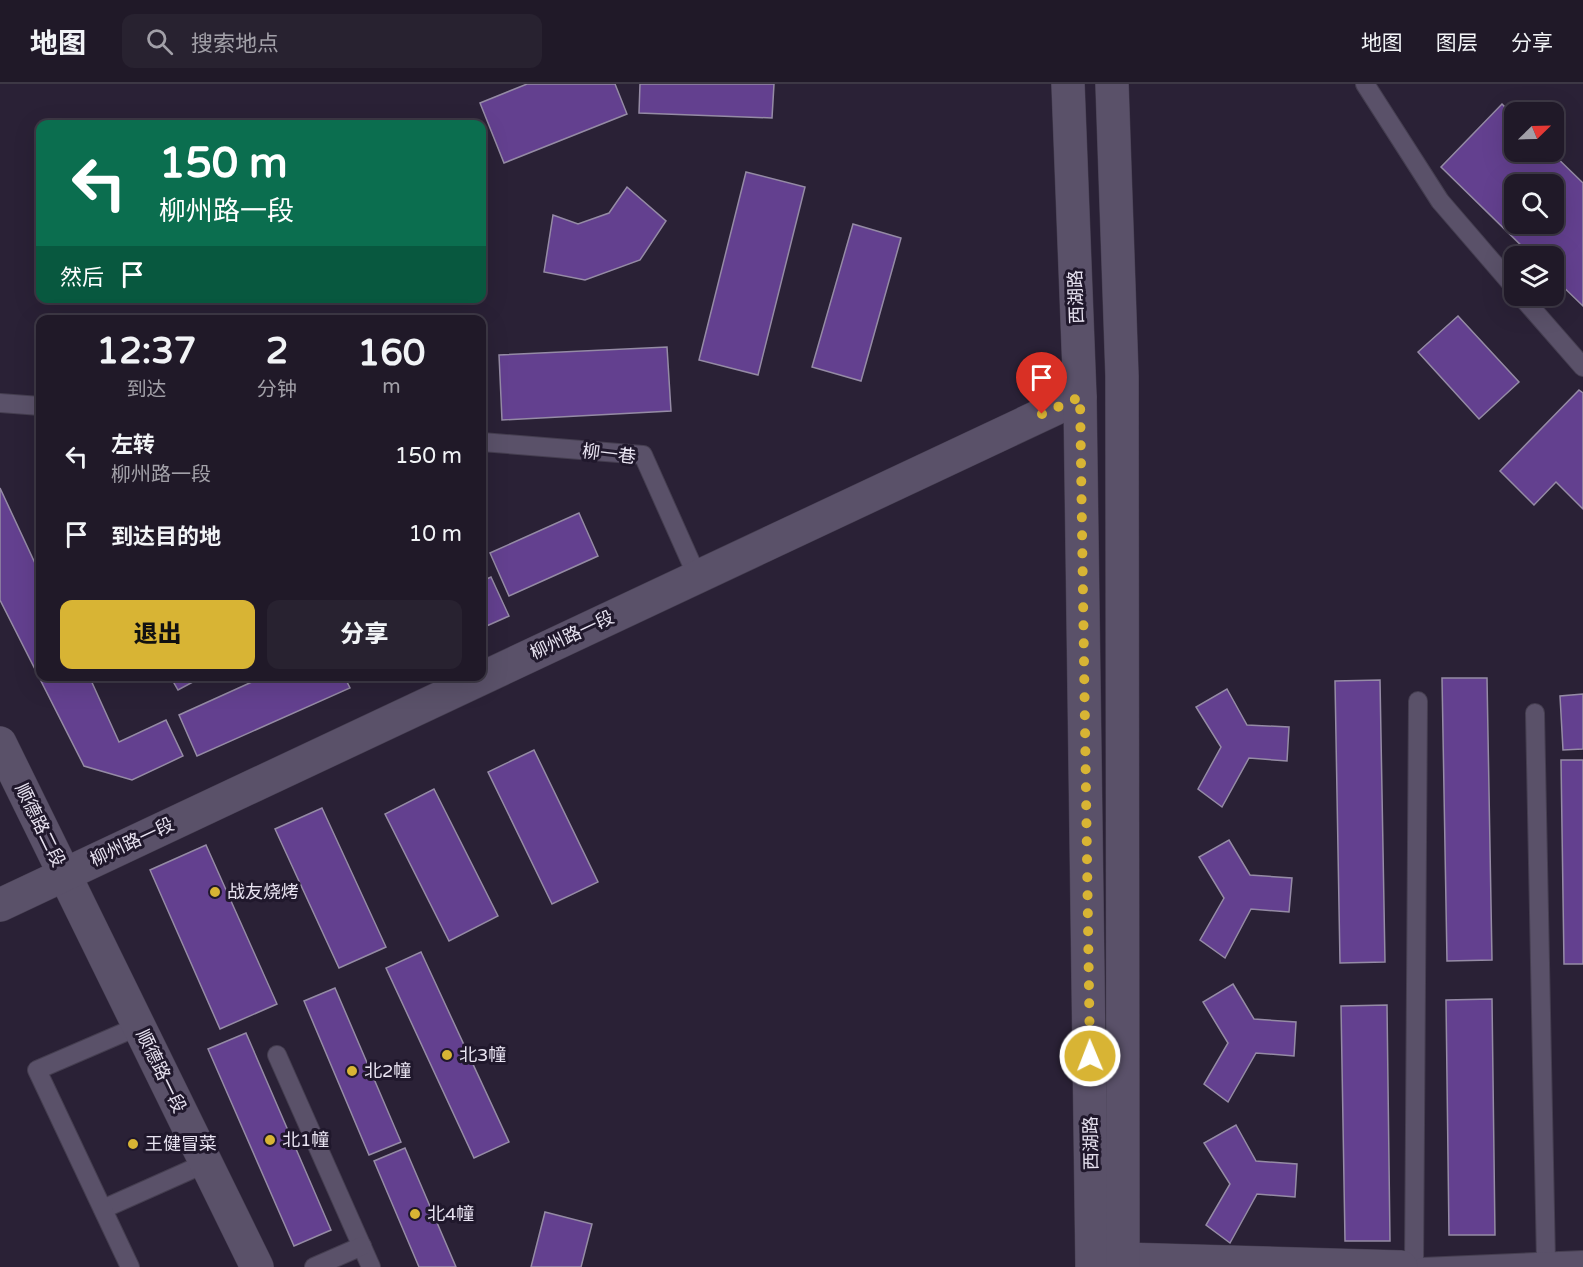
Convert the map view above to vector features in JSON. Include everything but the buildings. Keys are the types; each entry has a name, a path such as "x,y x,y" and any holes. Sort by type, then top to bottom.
{"main road":[{"name":"西湖路","path":"1068,84 1080,397 1092,1267"},
{"name":"西湖路","path":"1112,84 1122,388 1123,1263"},
{"name":"柳州路一段","path":"486,676 1080,397"},
{"name":"柳州路一段","path":"0,905 475,681"},
{"name":"顺德路二段","path":"0,743 64,874"},
{"name":"顺德路一段","path":"64,874 257,1267"},
{"path":"1123,1263 1401,1267"}],"lane":[{"path":"1365,84 1440,201 1504,275"},
{"path":"1530,306 1583,367"},
{"path":"0,403 36,406"},
{"name":"柳一巷","path":"486,442 643,455 698,576"},
{"path":"1414,1267 1418,701"},
{"path":"1535,713 1546,1262"},
{"path":"130,1267 38,1070 139,1026"},
{"path":"277,1055 371,1267"},
{"path":"103,1209 206,1163"},
{"path":"314,1267 362,1246"},
{"path":"1422,1267 1583,1260"}],"place":[{"name":"战友烧烤","path":"215,892"},
{"name":"北3幢","path":"447,1055"},
{"name":"北2幢","path":"352,1071"},
{"name":"北1幢","path":"270,1140"},
{"name":"王健冒菜","path":"133,1144"},
{"name":"北4幢","path":"415,1214"}],"route":[{"path":"1042,414 1080,397 1090,1056"}]}
